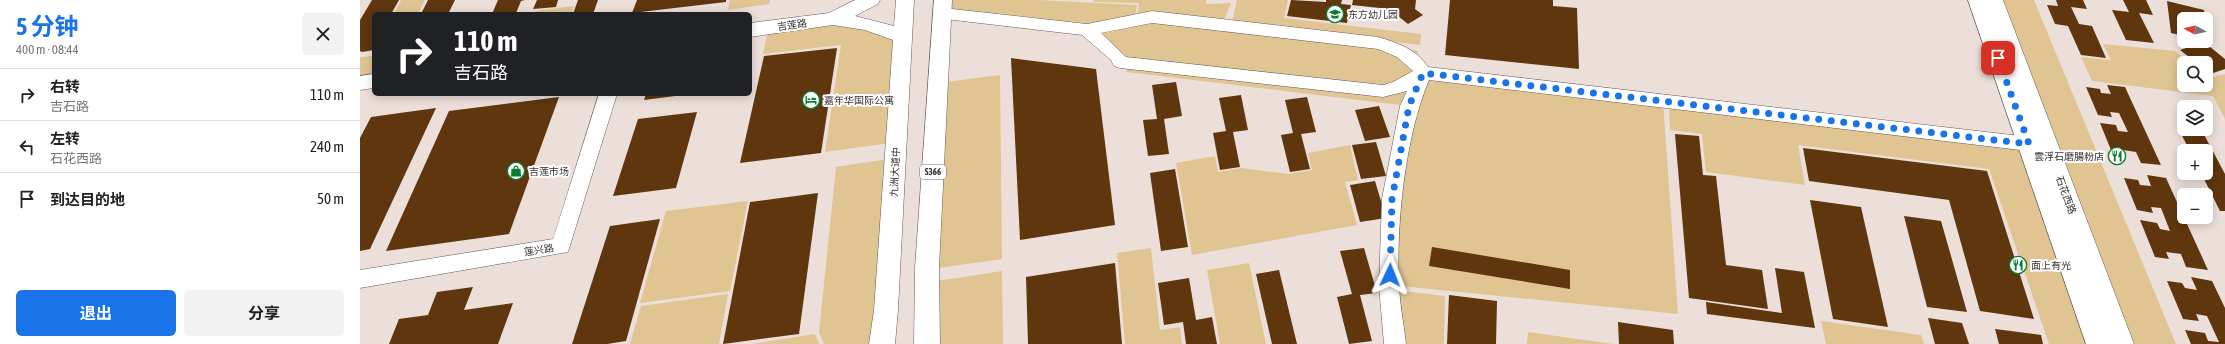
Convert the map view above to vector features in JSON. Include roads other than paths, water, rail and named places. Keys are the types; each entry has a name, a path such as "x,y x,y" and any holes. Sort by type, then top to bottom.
{"main road":[{"path":"833,19 871,0"},
{"name":"九洲大道中","path":"882,344 886,310 905,0"},
{"name":"石花西路","path":"1977,0 2099,344"},
{"name":"石花西路","path":"1994,0 2121,344"},
{"name":"S366","path":"927,344 927,268 943,7"},
{"path":"833,19 867,24 903,36"},
{"name":"吉莲路","path":"752,30 833,19"},
{"path":"360,83 372,81"}],"street":[{"path":"943,7 1087,30 1152,17 1378,43 1406,54 1414,60 1423,73"},
{"path":"1087,30 1118,57 1120,62 1383,91 1396,89 1405,85 1423,73 2029,144"},
{"path":"1395,344 1389,286 1392,199 1409,106 1423,73"},
{"name":"莲兴路","path":"360,279 561,246 607,96"}],"place":[{"name":"东方幼儿园","path":"1335,14"},
{"name":"嘉年华国际公寓","path":"811,100"},
{"name":"雲浮石磨腸粉店","path":"2117,156"},
{"name":"吉莲市场","path":"516,171"},
{"name":"面上有光","path":"2018,265"}]}
